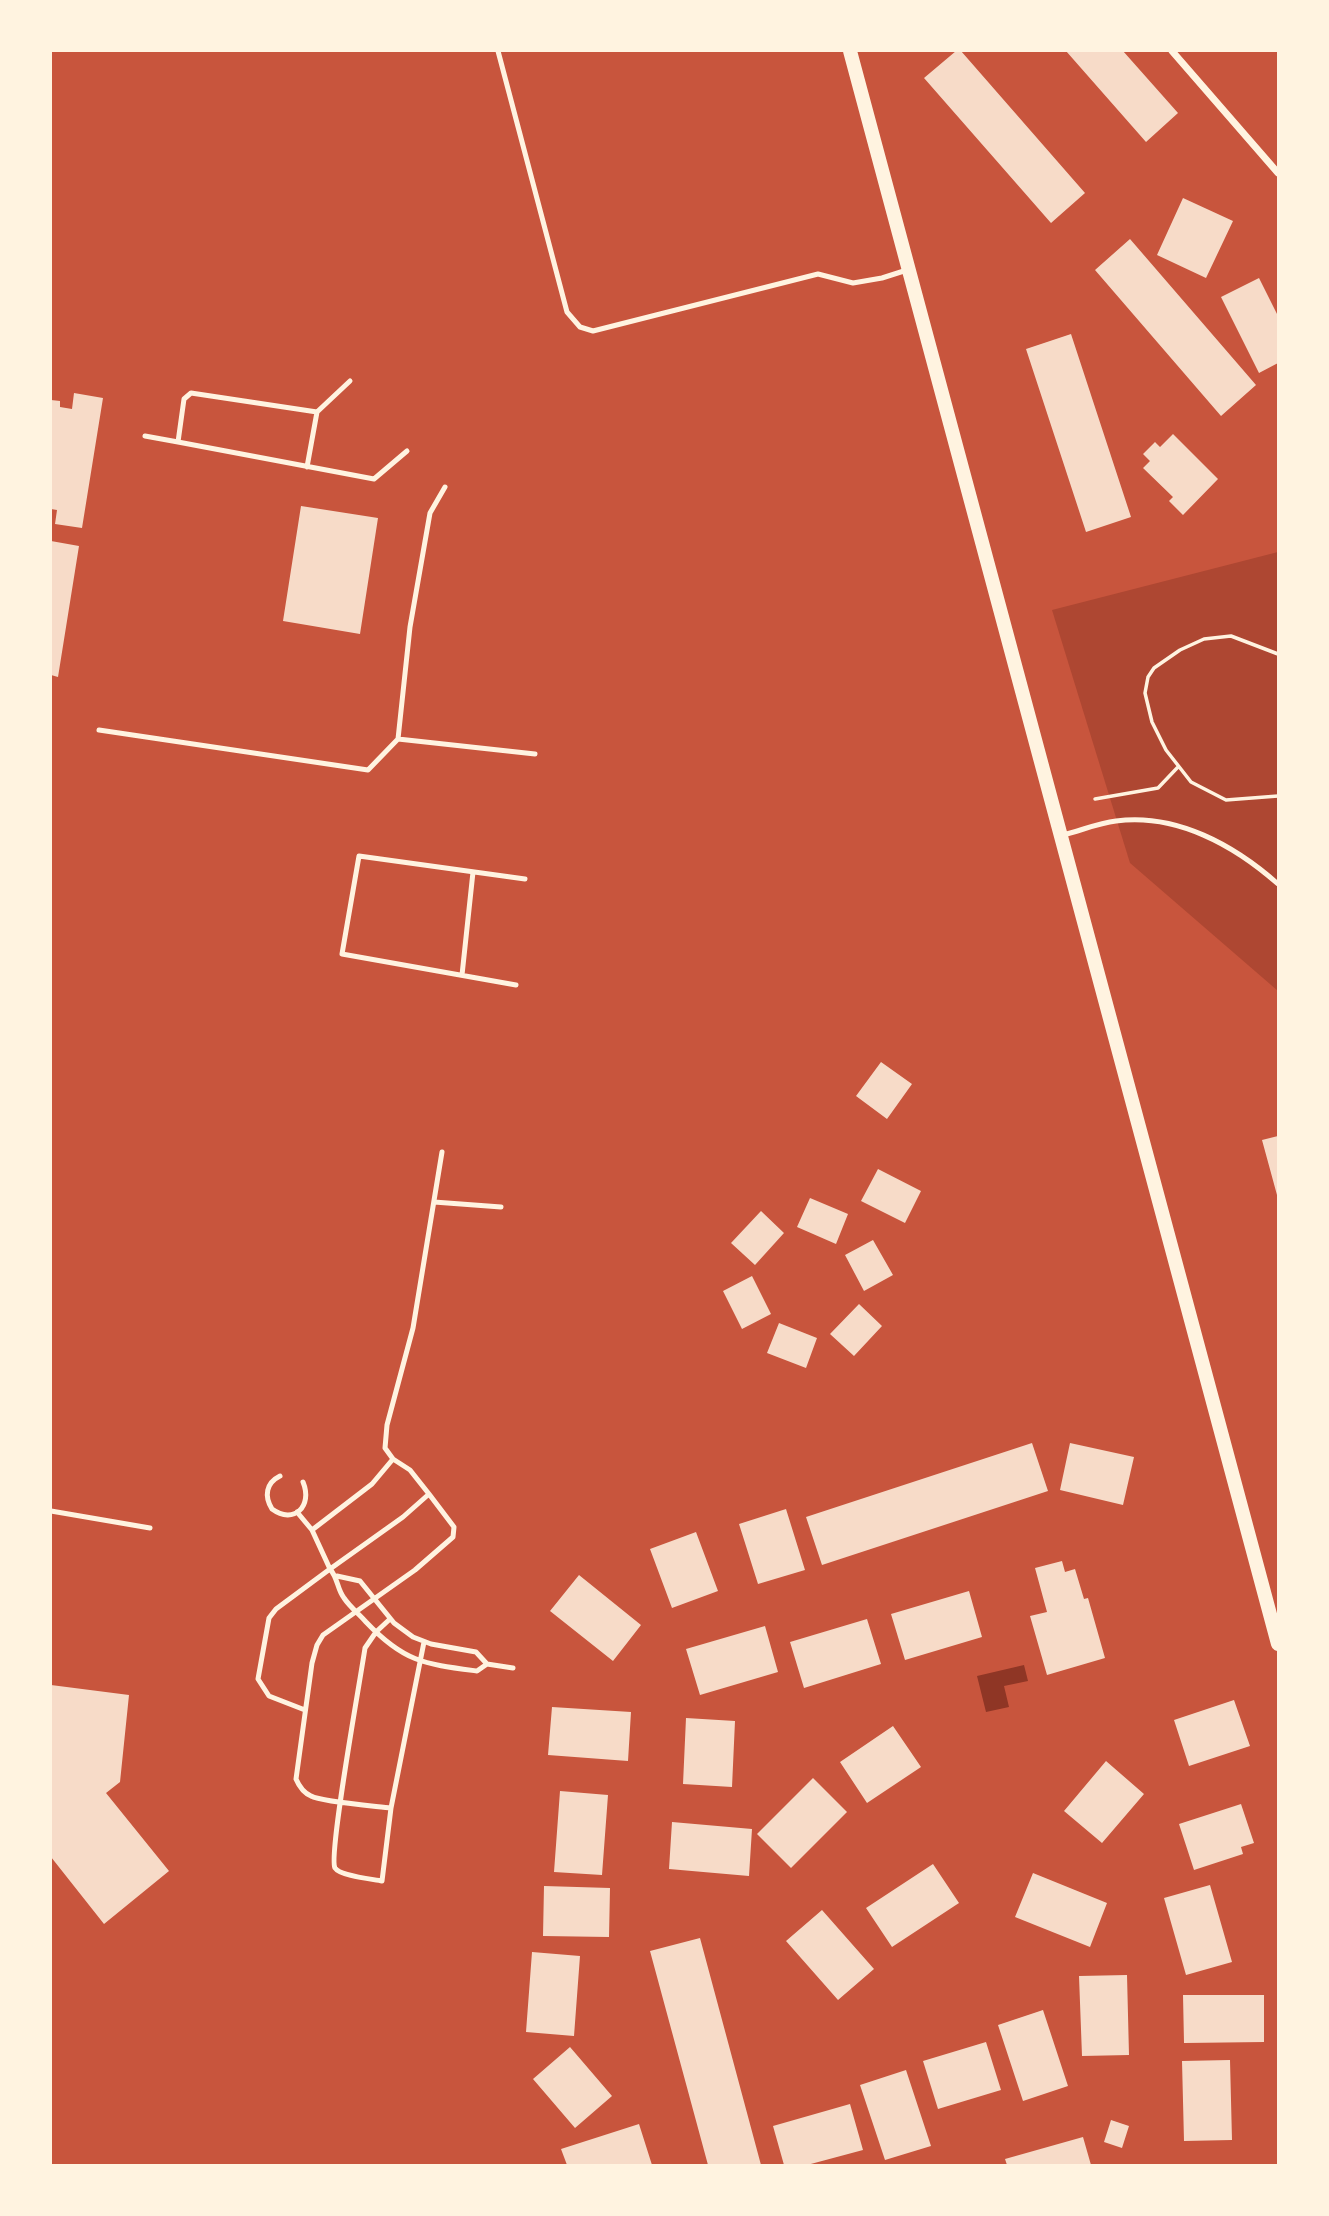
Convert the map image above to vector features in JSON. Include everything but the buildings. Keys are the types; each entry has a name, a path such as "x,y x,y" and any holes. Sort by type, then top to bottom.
{"main road":[{"path":"850,51 1278,1644"}],"street":[{"path":"1172,51 1278,173"}],"lane":[{"path":"498,51 567,312 580,327 593,331 818,274 853,283 910,269"},
{"path":"307,467 317,411 349,380"},
{"path":"178,442 184,399 191,393 317,411"},
{"path":"145,436 374,479 407,451"},
{"path":"99,730 368,770 398,739 411,627 430,513 445,487"},
{"path":"398,739 535,754"},
{"path":"1060,836 1115,821 1158,820 1212,838 1262,870 1278,884"},
{"path":"516,985 342,954 359,856 525,879"},
{"path":"462,975 473,872"},
{"path":"391,1808 312,1797 299,1786 296,1779 317,1645 323,1635 358,1613 453,1537 454,1527 445,1512 410,1470 393,1459 385,1448 387,1425 413,1328 442,1152"},
{"path":"434,1202 501,1207"},
{"path":"312,1530 372,1484 393,1459"},
{"path":"280,1476 270,1483 267,1489 268,1503 284,1515 302,1508 307,1496 303,1482"},
{"path":"305,1710 269,1696 258,1679 269,1618 276,1609 403,1517 429,1494"},
{"path":"51,1511 150,1528"},
{"path":"297,1512 312,1530 330,1569 337,1576 342,1596 397,1650 419,1662 477,1671 487,1664"},
{"path":"337,1576 360,1581 390,1619 414,1637 424,1642 476,1652 487,1664 513,1668"},
{"path":"390,1619 376,1632 365,1648 333,1854 334,1867 339,1873 382,1881 391,1808 424,1642"}],"path":[{"path":"1278,654 1231,636 1204,639 1180,650 1154,668 1147,677 1145,693 1152,722 1178,767 1191,782 1226,800 1278,796"},
{"path":"1095,799 1158,788 1178,767"}],"shaded area":[{"path":"1278,552 1278,991 1130,863 1052,610"},
{"path":"1024,1665 1028,1681 1004,1686 1009,1707 986,1712 977,1676"}]}
